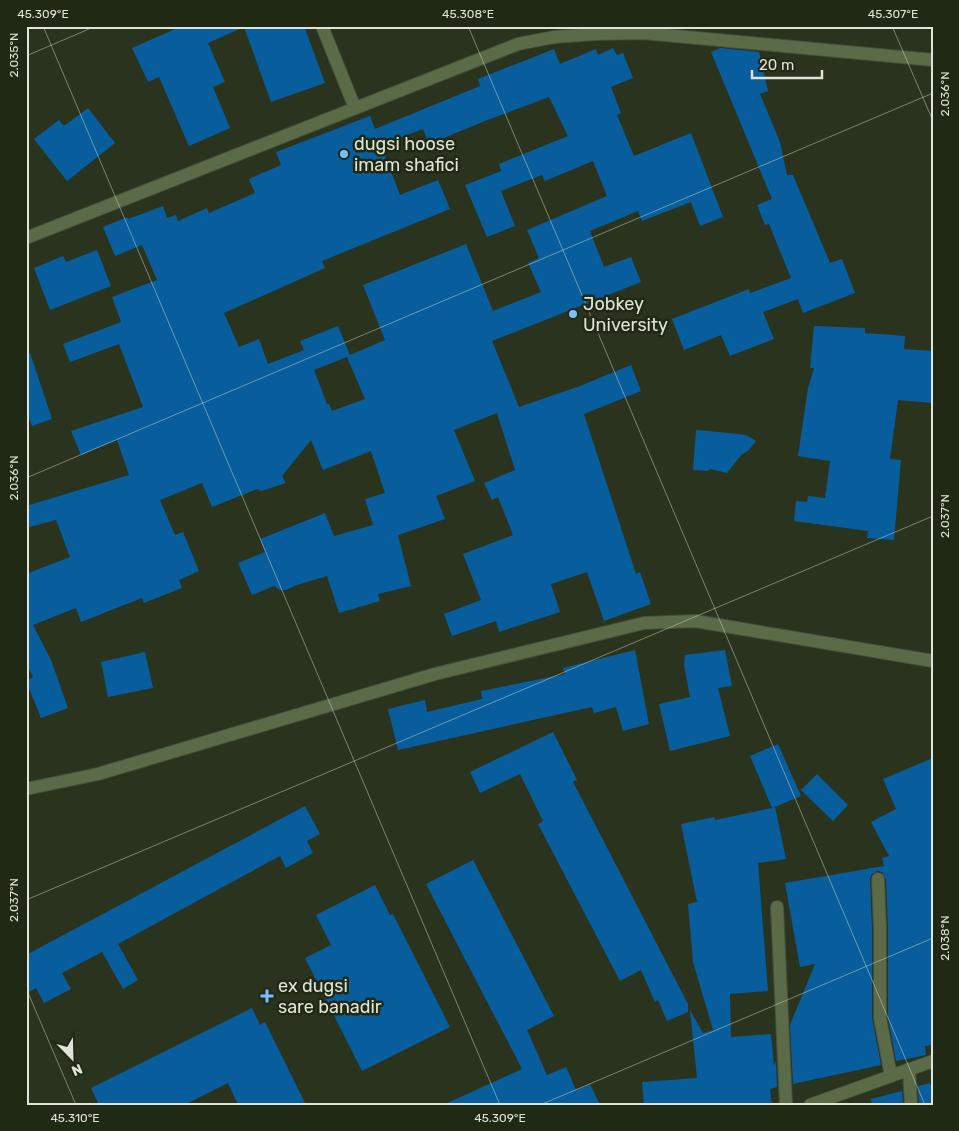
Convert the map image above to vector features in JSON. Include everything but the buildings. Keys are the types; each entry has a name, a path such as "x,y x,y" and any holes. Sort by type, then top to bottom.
{"street":[{"path":"322,26 355,108"},
{"path":"26,238 518,44 554,37 644,33 933,60"},
{"path":"26,789 98,774 436,674 644,623 695,621 933,661"},
{"path":"878,879 880,1018 891,1076"},
{"path":"777,907 786,1105"},
{"path":"810,1105 933,1061"},
{"path":"909,1069 911,1105"}],"place":[{"name":"dugsi hoose imam shafici","path":"344,154"},
{"name":"Jobkey University","path":"573,314"},
{"name":"ex dugsi sare banadir","path":"267,996"}]}
